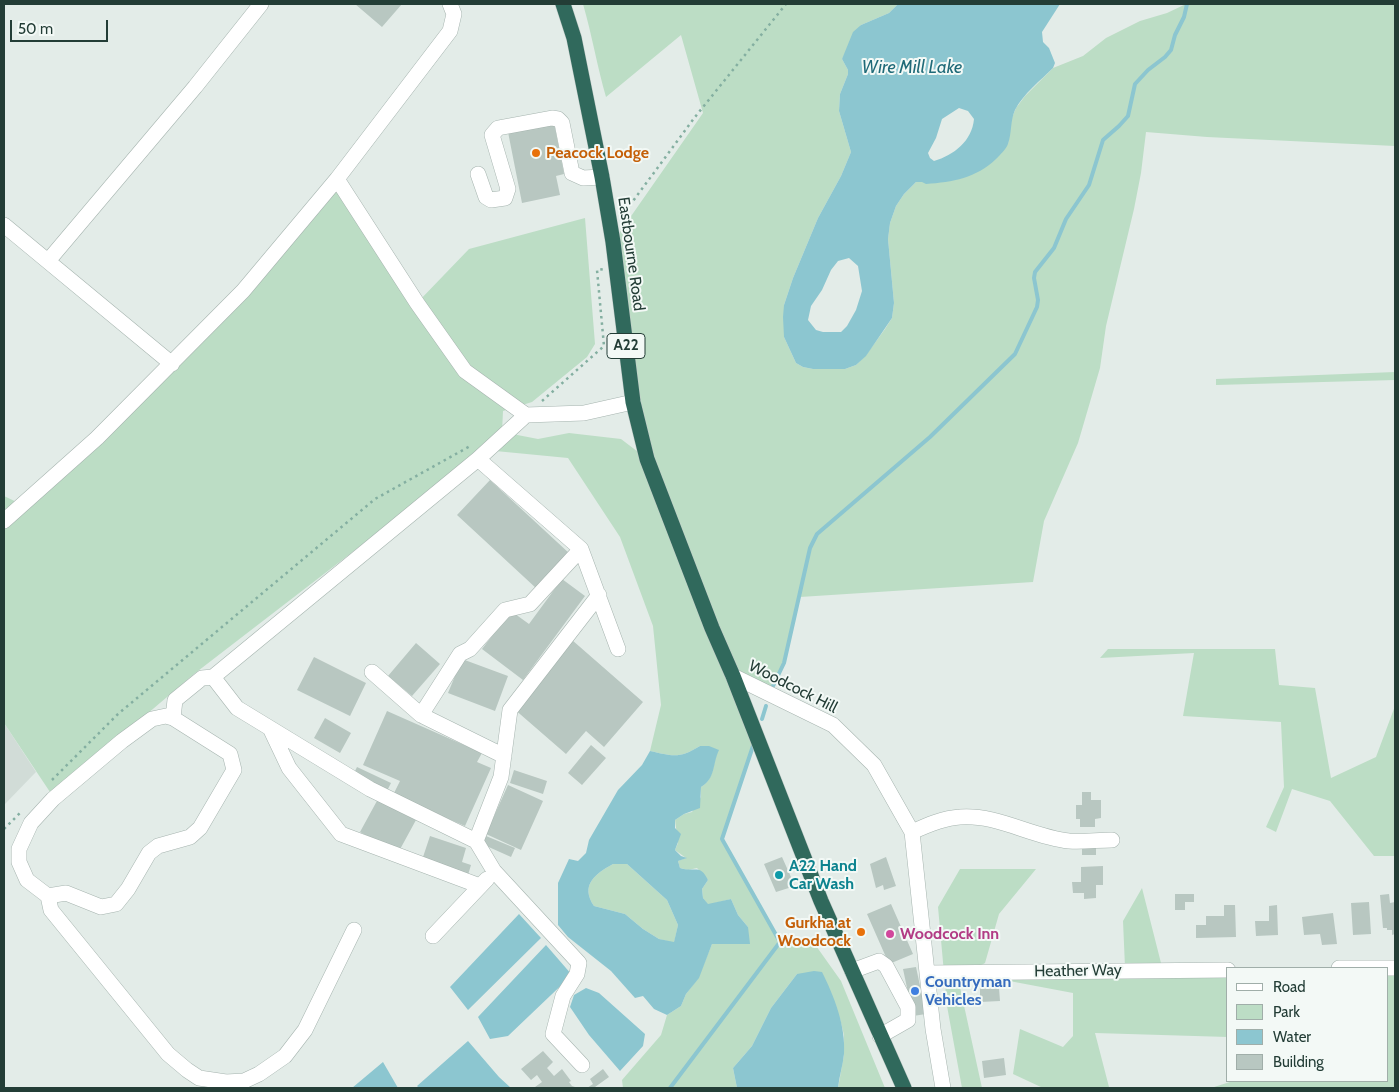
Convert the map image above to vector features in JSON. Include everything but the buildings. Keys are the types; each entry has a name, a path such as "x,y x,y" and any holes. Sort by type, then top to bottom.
{"highway":[{"name":"Eastbourne Road","path":"563,4 574,38 602,177 611,231 633,402 646,459 712,628 733,676"},
{"name":"Woodcock Hill","path":"733,676 821,901 904,1088"}],"street":[{"path":"48,261 195,87 262,4"},
{"path":"6,514 97,438 243,291 337,179 450,31 454,14 450,4"},
{"path":"478,174 486,197 490,200 505,198 508,189 492,135 494,131 498,128 552,118 558,119 562,123 572,174 583,178 602,177"},
{"path":"337,179 417,303 465,371 526,415 584,413 633,402"},
{"path":"4,225 172,364"},
{"path":"173,718 175,700 202,678 213,677 478,458 526,415"},
{"path":"478,458 581,549 618,649"},
{"path":"421,715 460,654 470,649 504,610 530,604 581,549"},
{"path":"476,841 501,777 510,710 599,595"},
{"path":"372,672 421,715 504,756"},
{"name":"Woodcock Hill","path":"733,676 833,726 874,765 912,832 933,1029 943,1088"},
{"path":"213,677 237,708 370,789 476,841 494,871 579,963 577,974 563,996 554,1034 582,1065"},
{"path":"48,896 66,894 101,907 116,904 128,889 149,853 158,846 190,838 200,828 234,770 230,754 173,718 166,716 152,719 53,798 31,823 19,849 19,862 27,880 48,896 52,910 168,1054 199,1078 226,1082 244,1081 259,1074 285,1056 305,1030 354,930"},
{"path":"270,728 289,768 341,834 480,886"},
{"path":"912,832 928,824 961,817 985,818 1042,835 1069,840 1112,840"},
{"path":"433,936 494,871"},
{"path":"852,972 879,961 886,966 908,1008 908,1020 880,1036"},
{"name":"Heather Way","path":"927,973 1226,970"}],"path":[{"path":"611,231 696,117 786,4"},
{"path":"526,415 594,355"},
{"path":"51,782 118,714 374,499 475,443"},
{"path":"4,829 26,806"}],"shaded area":[{"path":"4,723 36,772 4,805"}],"green space":[{"path":"583,4 898,4 889,13 861,25 842,59 848,74 840,94 839,111 851,152 841,176 818,218 784,305 784,337 796,363 813,369 845,369 856,365 866,355 892,318 894,303 888,239 890,223 896,206 904,194 916,182 922,182 1008,144 1011,120 1016,108 1025,96 1053,68 1083,56 1106,38 1140,21 1167,13 1186,4 1395,4 1395,146 1207,137 1146,132 1134,209 1106,326 1100,368 1078,443 1044,521 1033,582 800,597 784,663 770,695 734,676 754,743 722,840 780,942 814,943 841,981 885,1088 838,1088 844,1055 844,1035 840,1019 797,974 771,1008 752,1046 733,1068 737,1088 623,1088 622,1080 661,1035 667,1015 681,1006 686,994 698,978 712,944 729,944 748,927 738,915 731,899 708,905 703,898 702,889 708,880 697,868 688,870 680,868 678,861 686,858 675,850 678,843 675,820 684,814 692,812 701,797 701,787 709,780 718,750 700,746 681,755 650,751 661,705 653,626 620,537 568,458 485,450 194,674 52,795 4,723 4,496 27,507 172,364 337,179 417,303 469,249 585,218 595,344 587,357 532,402 503,411 502,432 538,439 569,433 621,439 646,458 613,242 703,113 681,35 606,97"},
{"path":"1395,372 1395,380 1216,385 1216,379"},
{"path":"1108,649 1275,649 1279,685 1315,688 1331,778 1376,757 1395,706 1395,856 1374,856 1330,801 1292,789 1276,832 1266,827 1284,787 1281,722 1183,716 1194,653 1100,658"},
{"path":"613,864 627,864 667,900 678,925 674,943 659,939 625,914 594,906 590,899 589,886 595,876"},
{"path":"960,869 1036,869 999,914 985,963 958,978 982,1088 962,1088 947,1006 938,907"},
{"path":"1142,888 1161,963 1226,975 1226,1037 1095,1033 1109,1087 1043,1088 1013,1074 1020,1029 1063,1047 1073,1036 1073,993 1004,980 1015,965 1125,967 1123,921"},
{"path":"1389,974 1395,974 1395,1088 1211,1088 1230,1082 1389,1082"}],"water":[{"name":"Wire Mill Lake","path":"898,4 1060,4 1042,32 1043,42 1049,48 1055,63 1053,68 1018,104 1013,114 1008,144 996,159 980,171 964,178 926,184 916,182 904,194 896,206 890,223 888,239 894,303 892,318 866,356 856,365 845,369 813,369 803,367 796,363 784,337 784,305 818,218 841,176 851,152 839,111 840,94 848,74 842,59 853,32 861,25 889,13","holes":["959,108 968,111 974,119 970,134 955,151 934,161 928,153 936,138 942,119","849,258 858,266 862,291 856,310 847,326 841,332 816,330 808,320 811,306 838,261"]},
{"path":"700,746 709,746 719,750 709,780 701,787 700,808 684,814 675,820 675,828 681,834 675,850 681,856 687,858 678,861 680,868 696,869 705,875 708,880 702,889 703,898 708,904 731,899 738,915 748,927 750,944 712,944 699,978 686,994 681,1006 667,1015 654,1009 643,996 635,998 611,971 568,937 558,925 558,883 569,859 578,861 586,853 589,840 618,790 642,765 650,751 681,755","holes":["613,864 627,864 667,900 678,925 674,942 659,939 625,914 594,906 590,899 589,886 595,876"]},
{"path":"519,914 541,938 468,1010 450,987"},
{"path":"546,945 572,975 508,1036 490,1039 478,1017"},
{"path":"814,971 822,972 835,1001 841,1022 844,1054 838,1088 737,1088 733,1068 752,1046 771,1008 797,974"},
{"path":"586,988 599,993 645,1034 643,1046 620,1071 589,1035 570,1007 574,995"},
{"path":"468,1041 511,1088 419,1088 417,1086"},
{"path":"383,1062 398,1088 352,1088"}],"waterway":[{"path":"773,686 784,663 810,548 817,534 930,437 1015,354 1037,307 1035,272 1054,248 1066,219 1089,185 1103,140 1128,116 1135,84 1171,50 1187,4"},
{"path":"762,719 766,706"},
{"path":"670,1088 780,942 722,839 754,743"}],"place":[{"name":"Peacock Lodge","path":"536,153"},
{"name":"A22 Hand Car Wash","path":"779,875"},
{"name":"Gurkha at Woodcock","path":"861,932"},
{"name":"Woodcock Inn","path":"890,934"},
{"name":"Countryman Vehicles","path":"915,991"}]}
